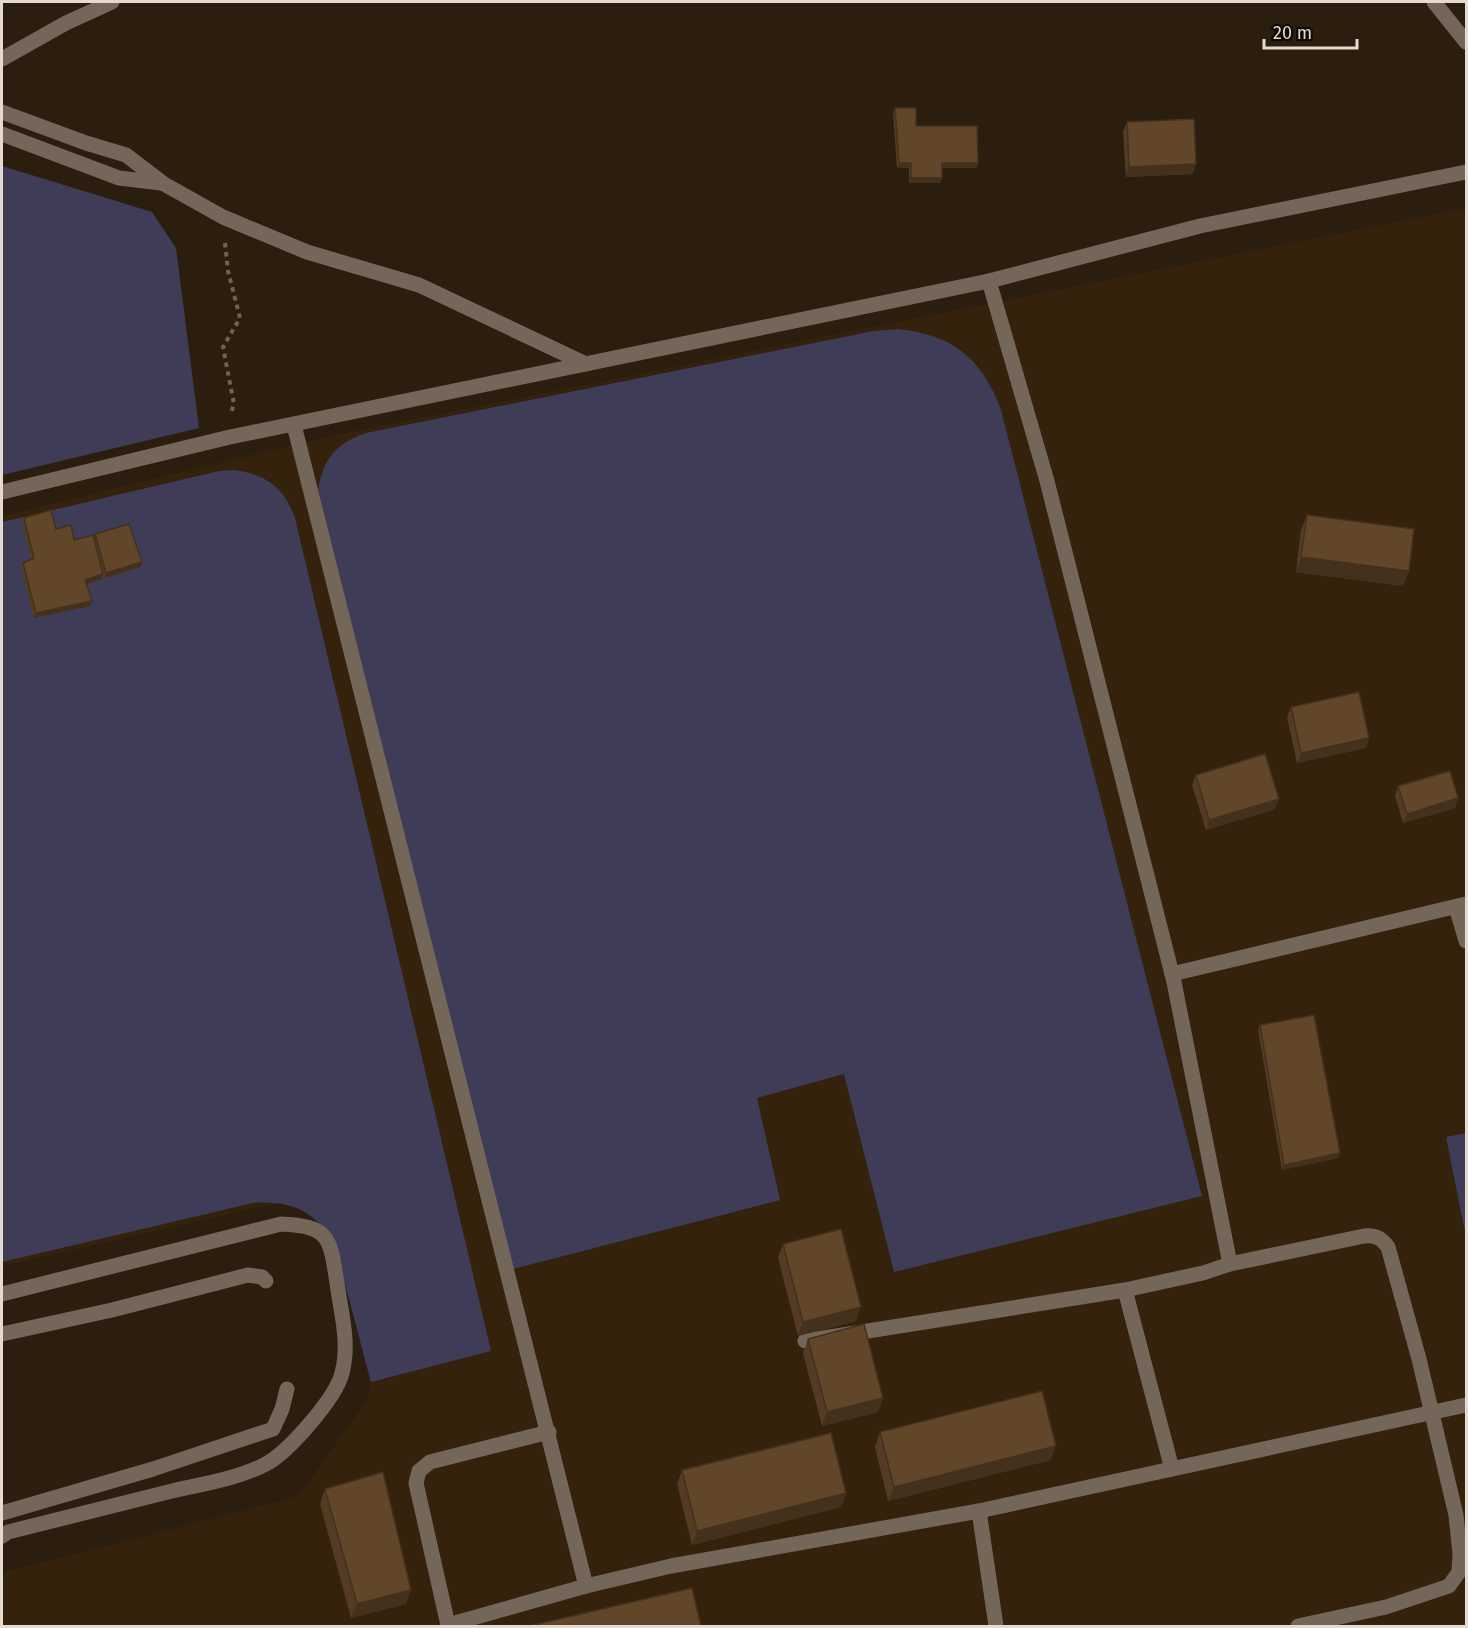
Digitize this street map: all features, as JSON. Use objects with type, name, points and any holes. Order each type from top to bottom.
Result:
[{"type":"street","points":[[2,59],[66,23],[112,2]]},
{"type":"street","points":[[1434,2],[1467,42]]},
{"type":"street","points":[[2,112],[126,155],[164,184],[223,217],[307,252],[418,285],[586,364]]},
{"type":"street","points":[[2,134],[119,178],[164,184]]},
{"type":"street","points":[[2,492],[294,424],[989,280],[1200,226],[1467,172]]},
{"type":"street","points":[[989,280],[1047,482],[1172,974],[1230,1264]]},
{"type":"street","points":[[294,424],[586,1586]]},
{"type":"street","points":[[1172,974],[1461,905],[1467,941]]},
{"type":"street","points":[[2,1294],[281,1224],[305,1225],[324,1234],[332,1252],[347,1349],[342,1375],[334,1393],[294,1442],[265,1465],[224,1479],[8,1532],[2,1536]]},
{"type":"street","points":[[805,1341],[1125,1290],[1184,1278],[1230,1264],[1374,1235],[1388,1247],[1432,1411],[1456,1515],[1460,1554],[1459,1572],[1449,1586],[1386,1607],[1298,1626]]},
{"type":"street","points":[[2,1334],[112,1310],[248,1275],[262,1277],[266,1281]]},
{"type":"street","points":[[1125,1290],[1172,1469]]},
{"type":"street","points":[[2,1514],[153,1469],[273,1429],[282,1409],[287,1389]]},
{"type":"street","points":[[549,1432],[430,1462],[424,1465],[419,1472],[416,1483],[448,1625],[586,1586],[671,1566],[979,1511],[1467,1404]]},
{"type":"street","points":[[979,1511],[996,1626]]},
{"type":"path","points":[[222,440],[234,404],[223,347],[240,318],[228,271],[223,217]]},
{"type":"shaded area","points":[[2,166],[152,212],[176,248],[199,428],[2,475]]},
{"type":"shaded area","points":[[1450,211],[1466,211],[1466,1626],[2,1626],[2,1578],[7,1571],[293,1498],[303,1490],[367,1400],[371,1385],[334,1236],[329,1227],[289,1204],[278,1203],[2,1266],[2,516],[321,438]]},
{"type":"shaded area","points":[[898,329],[935,337],[963,352],[985,376],[1001,410],[1202,1196],[894,1272],[844,1074],[757,1098],[780,1200],[509,1270],[318,490],[324,469],[339,447],[366,433],[874,331]]},
{"type":"shaded area","points":[[235,470],[256,475],[273,484],[291,507],[295,518],[491,1351],[371,1382],[337,1254],[331,1240],[315,1219],[294,1207],[282,1204],[253,1203],[2,1262],[2,522],[219,471]]},
{"type":"shaded area","points":[[1466,1133],[1466,1237],[1446,1137]]},
{"type":"building","points":[[895,108],[916,108],[916,126],[977,126],[978,163],[942,163],[942,178],[911,178],[911,163],[899,163]]},
{"type":"building","points":[[1194,119],[1196,164],[1129,167],[1127,122]]},
{"type":"building","points":[[51,510],[56,529],[71,525],[74,540],[93,535],[103,574],[85,580],[92,601],[36,613],[23,563],[34,558],[24,518]]},
{"type":"building","points":[[1307,515],[1414,529],[1409,571],[1301,557]]},
{"type":"building","points":[[129,524],[142,562],[106,573],[95,534]]},
{"type":"building","points":[[1359,692],[1369,738],[1301,753],[1291,707]]},
{"type":"building","points":[[1265,754],[1279,799],[1209,820],[1196,775]]},
{"type":"building","points":[[1450,771],[1458,798],[1407,814],[1398,786]]},
{"type":"building","points":[[1314,1015],[1340,1153],[1284,1165],[1260,1025]]},
{"type":"building","points":[[841,1229],[861,1307],[803,1322],[783,1244]]},
{"type":"building","points":[[864,1324],[883,1398],[827,1412],[808,1339]]},
{"type":"building","points":[[1042,1391],[1056,1446],[894,1487],[880,1432]]},
{"type":"building","points":[[831,1433],[846,1493],[697,1531],[682,1470]]},
{"type":"building","points":[[383,1472],[411,1590],[357,1604],[325,1489]]},
{"type":"building","points":[[692,1588],[701,1626],[529,1626]]}]
